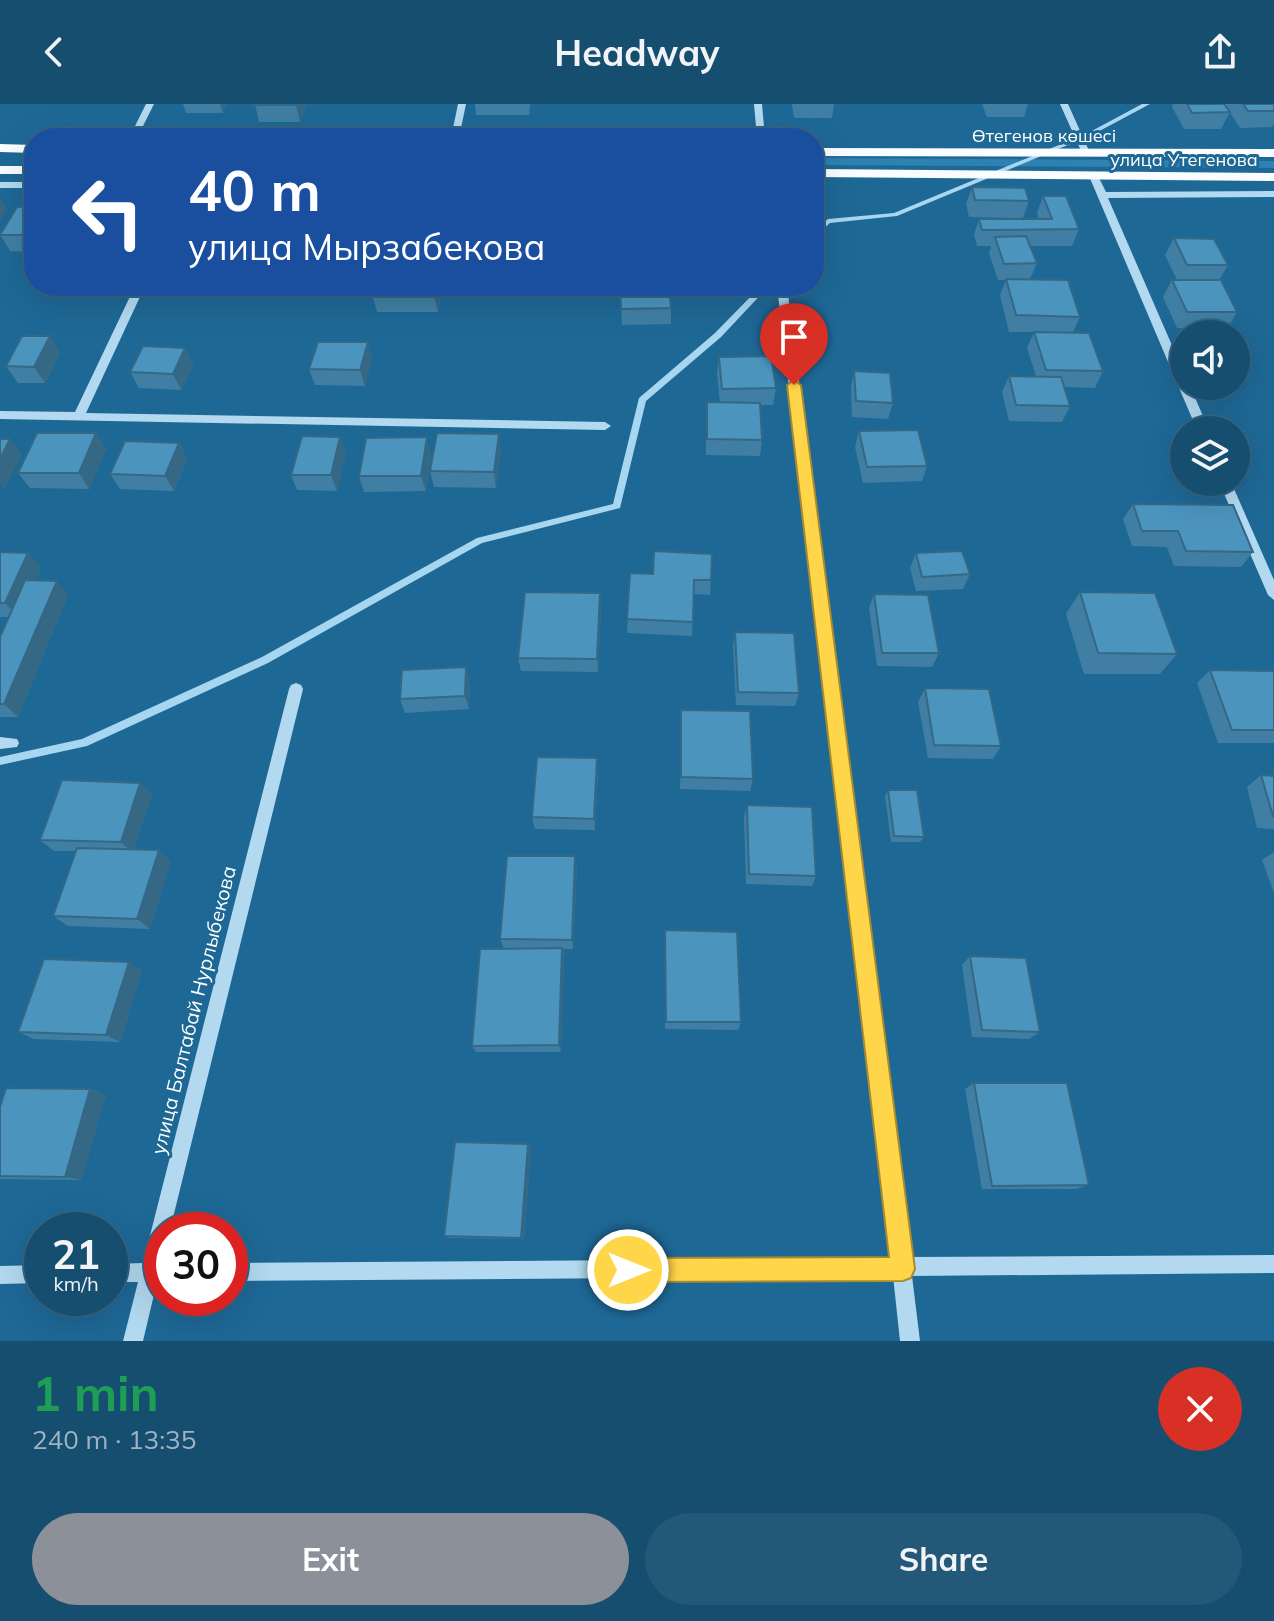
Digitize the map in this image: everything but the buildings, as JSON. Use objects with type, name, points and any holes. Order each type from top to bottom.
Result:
[{"type":"main road","points":[[0,148],[24,149]]},
{"type":"main road","name":"Өтегенов көшесі","points":[[824,152],[1274,153]]},
{"type":"main road","points":[[0,170],[24,170]]},
{"type":"main road","name":"Өтегенов көшесі","points":[[824,173],[1094,176]]},
{"type":"main road","name":"улица Утегенова","points":[[1094,176],[1274,177]]},
{"type":"street","points":[[138,128],[150,104]]},
{"type":"street","points":[[457,128],[462,104]]},
{"type":"street","points":[[758,104],[760,128]]},
{"type":"street","points":[[1064,104],[1086,153]]},
{"type":"street","points":[[1094,176],[1170,353]]},
{"type":"street","points":[[0,185],[24,185]]},
{"type":"street","points":[[1102,195],[1274,194]]},
{"type":"street","points":[[78,417],[135,296]]},
{"type":"street","points":[[783,296],[910,1341]]},
{"type":"street","points":[[0,415],[605,426]]},
{"type":"street","points":[[1231,496],[1274,595]]},
{"type":"street","name":"улица Балтабай Нурлыбекова","points":[[170,1212],[296,689]]},
{"type":"street","points":[[248,1272],[1274,1264]]},
{"type":"street","points":[[0,1275],[24,1274]]},
{"type":"street","name":"улица Балтабай Нурлыбекова","points":[[133,1341],[144,1306]]},
{"type":"shaded area","points":[[824,158],[1274,161],[1274,168],[824,165]]},
{"type":"waterway","points":[[824,225],[828,221],[895,215],[1090,134],[1147,104]]},
{"type":"waterway","points":[[0,761],[83,743],[265,660],[480,540],[617,506],[642,400],[718,335],[755,296]]},
{"type":"route","points":[[628,1270],[903,1269],[794,385]]}]
